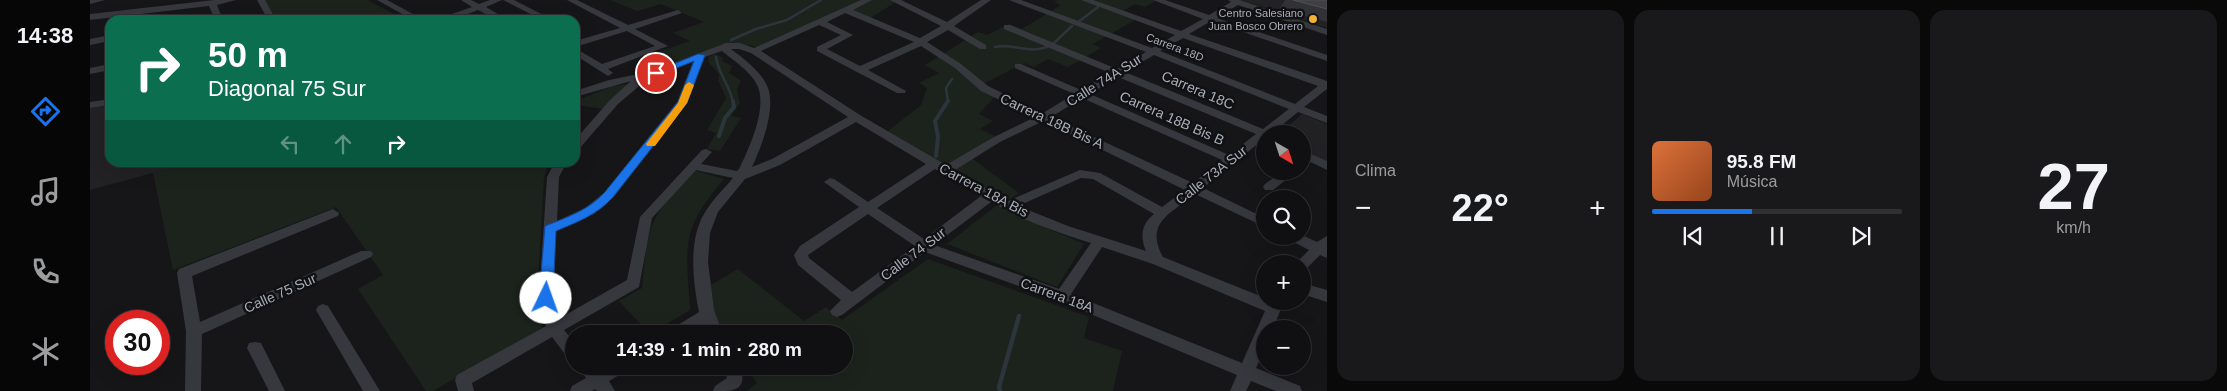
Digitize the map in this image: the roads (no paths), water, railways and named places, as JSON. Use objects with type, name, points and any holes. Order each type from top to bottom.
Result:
[{"type":"street","points":[[90,2],[101,0]]},
{"type":"street","points":[[179,11],[186,0]]},
{"type":"street","points":[[120,15],[179,11],[232,0]]},
{"type":"street","points":[[261,0],[269,15]]},
{"type":"street","points":[[381,0],[410,15]]},
{"type":"street","points":[[465,0],[494,15]]},
{"type":"street","points":[[458,15],[498,0]]},
{"type":"street","points":[[507,0],[538,15]]},
{"type":"street","points":[[571,0],[663,46],[601,68]]},
{"type":"street","points":[[754,51],[868,0]]},
{"type":"street","points":[[859,70],[922,42],[987,0]]},
{"type":"street","name":"Carrera 18D","points":[[1013,0],[1151,51],[1327,120]]},
{"type":"street","points":[[1085,0],[1326,85]]},
{"type":"street","points":[[1157,0],[1327,58]]},
{"type":"street","points":[[900,1],[984,47]]},
{"type":"street","points":[[1234,1],[1327,32]]},
{"type":"street","name":"Calle 74A Sur","points":[[945,171],[996,140],[1043,117],[1234,1]]},
{"type":"street","points":[[213,4],[217,15]]},
{"type":"street","name":"Carrera 18B Bis A","points":[[845,10],[922,42],[960,68],[983,88],[1256,219]]},
{"type":"street","points":[[580,42],[678,13]]},
{"type":"street","points":[[90,17],[105,16]]},
{"type":"street","points":[[820,22],[848,35],[820,49],[901,91]]},
{"type":"street","name":"Carrera 18C","points":[[1007,28],[1118,72],[1256,131]]},
{"type":"street","points":[[90,42],[105,39]]},
{"type":"street","name":"Carrera 18A Bis","points":[[722,47],[740,46],[754,51],[856,117],[1007,206],[1099,242],[1158,260],[1256,298]]},
{"type":"street","points":[[580,93],[664,70],[722,47],[753,73],[763,86],[766,99],[755,148],[741,176],[722,195],[711,211],[702,233],[701,257],[706,315],[711,325]]},
{"type":"street","points":[[580,54],[621,81]]},
{"type":"street","points":[[550,228],[587,214],[605,199],[682,103],[701,55]]},
{"type":"street","name":"Carrera 18B Bis B","points":[[1018,66],[1231,160]]},
{"type":"street","points":[[90,71],[105,68]]},
{"type":"street","points":[[580,141],[618,97],[634,84],[638,78]]},
{"type":"street","name":"Calle 73A Sur","points":[[1274,125],[1326,85]]},
{"type":"street","points":[[90,105],[105,103]]},
{"type":"street","points":[[694,166],[741,176],[776,162],[856,117]]},
{"type":"street","name":"Calle 73A Sur","points":[[1158,260],[1148,238],[1148,230],[1153,221],[1256,140]]},
{"type":"street","points":[[465,385],[554,329],[630,287],[636,280],[646,217],[706,152]]},
{"type":"street","points":[[1311,160],[1327,166]]},
{"type":"street","points":[[851,300],[803,260],[801,254],[805,249],[867,207],[934,164]]},
{"type":"street","points":[[558,167],[553,177],[546,298],[547,312],[554,329],[565,342]]},
{"type":"street","points":[[1007,206],[1080,174],[1088,174],[1096,176],[1162,213]]},
{"type":"street","points":[[1269,187],[1279,180]]},
{"type":"street","name":"Carrera 18A","points":[[830,182],[924,246],[941,255],[1062,296],[1246,373],[1294,391]]},
{"type":"street","name":"Calle 74 Sur","points":[[837,311],[989,197]]},
{"type":"street","points":[[193,391],[194,331],[184,273],[333,213]]},
{"type":"street","points":[[1062,296],[1099,242]]},
{"type":"street","points":[[1311,243],[1324,248]]},
{"type":"street","points":[[1311,257],[1324,248]]},
{"type":"street","name":"Calle 75 Sur","points":[[194,331],[366,254]]},
{"type":"street","points":[[1311,291],[1327,296]]},
{"type":"street","points":[[323,310],[372,391]]},
{"type":"street","points":[[1238,391],[1273,310]]},
{"type":"street","points":[[690,325],[706,315]]},
{"type":"street","points":[[256,348],[276,391]]},
{"type":"street","points":[[593,375],[602,386]]},
{"type":"street","points":[[578,391],[602,386],[612,375]]},
{"type":"street","points":[[721,391],[733,375]]},
{"type":"waterway","points":[[731,40],[756,29],[787,20],[821,0]]},
{"type":"waterway","points":[[1078,22],[1098,7]]},
{"type":"waterway","points":[[1054,43],[1072,26]]},
{"type":"waterway","points":[[995,47],[1008,46],[1027,49],[1047,47]]},
{"type":"waterway","points":[[716,57],[733,102]]},
{"type":"waterway","points":[[948,101],[946,88],[952,79]]},
{"type":"waterway","points":[[719,136],[725,118],[734,107],[733,101]]},
{"type":"waterway","points":[[936,156],[938,137],[935,121],[948,101]]},
{"type":"waterway","points":[[1000,391],[999,387],[1019,316]]},
{"type":"place","name":"Centro Salesiano Juan Bosco Obrero","points":[[1313,19]]}]
